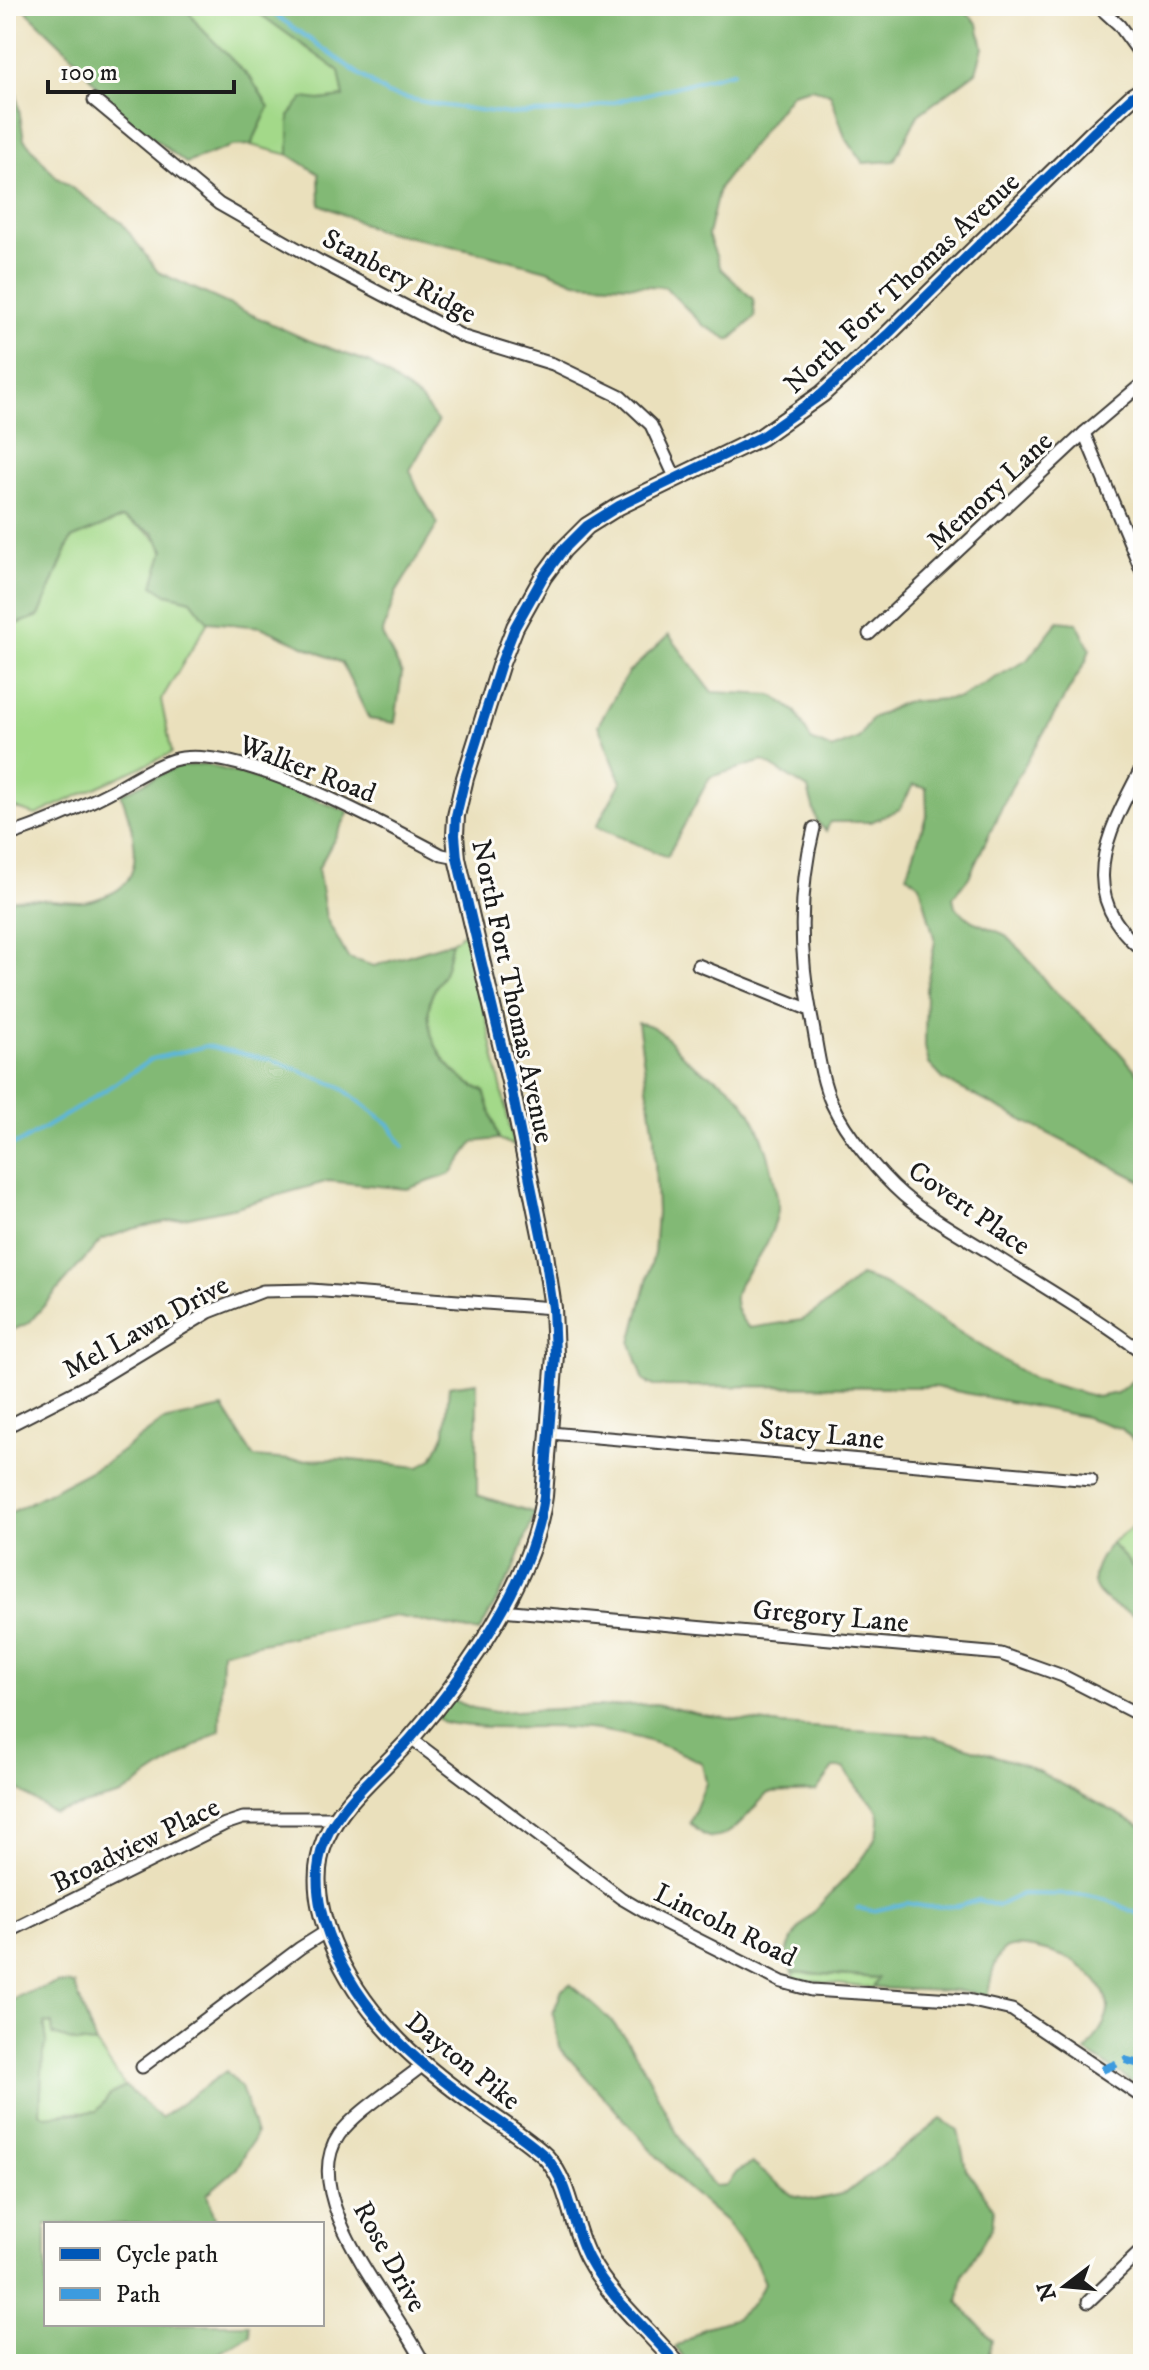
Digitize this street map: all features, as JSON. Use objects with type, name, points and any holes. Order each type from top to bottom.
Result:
[{"type":"street","points":[[1098,6],[1119,25],[1143,58]]},
{"type":"street","name":"North Fort Thomas Avenue","points":[[410,1738],[454,1682],[501,1610],[534,1542],[541,1518],[550,1433],[555,1355],[553,1308],[545,1254],[510,1082],[457,858],[456,816],[465,778],[501,663],[526,604],[554,562],[587,526],[619,506],[761,437],[822,394],[887,335],[1093,133],[1143,90]]},
{"type":"street","name":"Stanbery Ridge","points":[[94,100],[219,204],[319,261],[464,337],[553,364],[621,397],[651,425],[676,479]]},
{"type":"street","name":"Memory Lane","points":[[869,634],[1084,433],[1143,383]]},
{"type":"street","points":[[1084,433],[1143,574]]},
{"type":"street","name":"Walker Road","points":[[6,836],[87,804],[168,762],[198,758],[244,766],[319,793],[357,809],[442,855],[457,858]]},
{"type":"street","points":[[1143,765],[1105,845],[1102,871],[1106,896],[1115,919],[1143,951]]},
{"type":"street","name":"Covert Place","points":[[814,828],[801,896],[801,939],[810,1010],[831,1102],[857,1142],[903,1195],[1143,1353]]},
{"type":"street","points":[[698,965],[810,1010]]},
{"type":"street","name":"Mel Lawn Drive","points":[[6,1427],[90,1384],[209,1312],[263,1291],[311,1290],[553,1308]]},
{"type":"street","name":"Stacy Lane","points":[[550,1433],[1091,1480]]},
{"type":"street","name":"Gregory Lane","points":[[501,1610],[1001,1654],[1063,1676],[1143,1717]]},
{"type":"street","name":"Dayton Pike","points":[[410,1738],[338,1818],[324,1841],[316,1888],[327,1931],[361,1996],[387,2030],[423,2065],[546,2157],[558,2175],[576,2230],[595,2270],[677,2364]]},
{"type":"street","name":"Lincoln Road","points":[[410,1738],[621,1898],[775,1978],[812,1990],[994,2004],[1012,2010],[1051,2034],[1143,2098]]},
{"type":"street","name":"Broadview Place","points":[[6,1933],[225,1824],[243,1818],[338,1818]]},
{"type":"street","points":[[142,2067],[327,1931]]},
{"type":"street","name":"Rose Drive","points":[[423,2065],[345,2128],[328,2161],[330,2191],[341,2223],[424,2364]]},
{"type":"street","points":[[1088,2302],[1143,2249]]},
{"type":"green space","points":[[21,6],[185,6],[198,25],[252,80],[269,107],[251,145],[232,146],[186,163],[114,108],[75,58]]},
{"type":"green space","points":[[185,6],[249,6],[339,71],[344,97],[320,100],[289,116],[289,155],[251,145],[269,107]]},
{"type":"green space","points":[[249,6],[960,6],[978,24],[983,48],[976,72],[918,115],[894,161],[863,163],[845,137],[830,93],[811,88],[792,93],[719,188],[708,235],[721,269],[753,299],[755,317],[730,340],[703,325],[665,287],[575,282],[547,270],[471,250],[377,230],[320,204],[319,174],[289,155],[289,116],[303,98],[320,100],[344,97],[339,71]]},
{"type":"green space","points":[[6,32],[24,139],[56,177],[122,223],[158,272],[305,339],[370,363],[420,399],[438,422],[410,470],[438,524],[396,593],[382,635],[402,673],[395,723],[369,719],[342,663],[261,627],[208,622],[191,600],[167,594],[153,585],[164,550],[154,533],[122,518],[71,539],[39,616],[6,628]]},
{"type":"green space","points":[[122,518],[149,533],[161,546],[167,594],[191,600],[208,622],[161,700],[172,753],[36,815],[6,805],[6,628],[39,616],[71,539]]},
{"type":"green space","points":[[1058,621],[1077,623],[1090,649],[1086,661],[1011,788],[969,877],[953,897],[955,907],[972,921],[1004,934],[1028,958],[1049,986],[1107,1038],[1143,1079],[1143,1182],[944,1080],[929,1064],[925,1047],[926,989],[935,941],[920,885],[907,875],[927,813],[926,788],[913,785],[900,809],[871,822],[830,822],[826,831],[817,822],[808,789],[763,761],[710,777],[667,857],[596,827],[621,782],[598,725],[628,673],[669,635],[712,692],[772,695],[796,712],[811,740],[832,749],[859,738],[872,718],[904,702],[959,698],[1027,660]]},
{"type":"green space","points":[[204,764],[266,781],[349,812],[318,869],[326,918],[348,958],[374,966],[452,942],[444,973],[430,1001],[430,1030],[450,1067],[460,1077],[484,1091],[499,1139],[474,1142],[451,1174],[407,1189],[329,1181],[236,1207],[132,1229],[101,1240],[29,1323],[6,1333],[6,901],[84,902],[119,889],[129,879],[135,852],[121,794],[176,767]]},
{"type":"green space","points":[[467,930],[514,1146],[499,1139],[484,1091],[460,1077],[450,1067],[430,1030],[431,997],[444,973],[452,942]]},
{"type":"green space","points":[[638,1023],[659,1031],[690,1063],[726,1084],[745,1105],[760,1130],[772,1172],[778,1210],[765,1246],[743,1278],[735,1296],[735,1305],[749,1328],[802,1320],[834,1299],[860,1276],[884,1284],[1033,1379],[1097,1397],[1117,1393],[1143,1372],[1143,1450],[1122,1429],[1085,1417],[935,1387],[654,1386],[644,1381],[631,1343],[654,1253],[657,1213],[654,1135]]},
{"type":"green space","points":[[477,1382],[477,1495],[535,1513],[514,1569],[479,1632],[395,1616],[222,1651],[220,1730],[121,1795],[54,1813],[6,1782],[6,1515],[107,1462],[163,1421],[223,1408],[254,1457],[341,1459],[419,1467],[432,1459],[445,1433],[449,1386]]},
{"type":"green space","points":[[1143,1519],[1143,1578],[1111,1543]]},
{"type":"green space","points":[[1111,1543],[1143,1578],[1143,1619],[1105,1599],[1094,1583],[1100,1559]]},
{"type":"green space","points":[[450,1699],[495,1712],[656,1704],[703,1715],[782,1725],[927,1735],[1028,1766],[1143,1827],[1143,2088],[1086,2052],[1106,2019],[1107,2001],[1097,1982],[1087,1972],[1076,1963],[1052,1953],[1019,1947],[1004,1950],[995,1965],[987,1996],[971,1992],[873,1988],[878,1978],[793,1972],[787,1956],[793,1938],[863,1858],[875,1837],[879,1817],[877,1809],[844,1768],[834,1768],[816,1791],[768,1793],[731,1830],[714,1838],[704,1835],[690,1823],[706,1783],[702,1763],[655,1743],[607,1731],[443,1722],[437,1718]]},
{"type":"green space","points":[[793,1972],[879,1978],[873,1988],[795,1979]]},
{"type":"green space","points":[[57,1983],[74,1984],[96,2044],[53,2035],[52,2024],[44,2023],[47,2042],[43,2053],[40,2112],[46,2116],[97,2111],[109,2096],[125,2086],[161,2118],[226,2071],[241,2087],[256,2134],[237,2168],[207,2194],[216,2222],[44,2222],[44,2326],[249,2326],[250,2335],[200,2364],[6,2364],[6,2004],[21,1995]]},
{"type":"green space","points":[[570,1984],[623,2035],[687,2151],[715,2186],[727,2185],[737,2172],[752,2163],[792,2195],[814,2200],[846,2193],[941,2119],[958,2130],[966,2169],[994,2209],[992,2227],[963,2275],[958,2302],[992,2340],[987,2364],[689,2364],[675,2348],[706,2327],[736,2318],[752,2304],[765,2283],[755,2260],[725,2221],[681,2183],[559,2047],[553,2013],[562,1990]]},
{"type":"green space","points":[[44,2022],[52,2024],[53,2035],[96,2044],[125,2086],[109,2096],[97,2111],[53,2116],[40,2112],[43,2053],[47,2042]]},
{"type":"waterway","points":[[263,6],[387,94],[439,105],[510,114],[580,111],[733,72]]},
{"type":"waterway","points":[[6,1147],[21,1142],[81,1106],[152,1059],[206,1046],[272,1060],[339,1086],[389,1124],[403,1146]]},
{"type":"waterway","points":[[857,1908],[873,1911],[907,1903],[927,1907],[958,1906],[979,1900],[997,1906],[1022,1894],[1084,1895],[1107,1900],[1143,1916]]},
{"type":"marked path","points":[[1102,2070],[1125,2060],[1143,2065]]},
{"type":"cycle path","points":[[677,2364],[618,2300],[589,2259],[561,2180],[546,2157],[434,2074],[400,2043],[358,1992],[332,1943],[318,1891],[319,1865],[332,1825],[432,1713],[494,1625],[526,1561],[544,1496],[555,1355],[553,1308],[510,1082],[457,858],[456,816],[465,778],[515,627],[543,577],[563,550],[587,526],[619,506],[761,437],[822,394],[887,335],[1093,133],[1143,90]]}]
